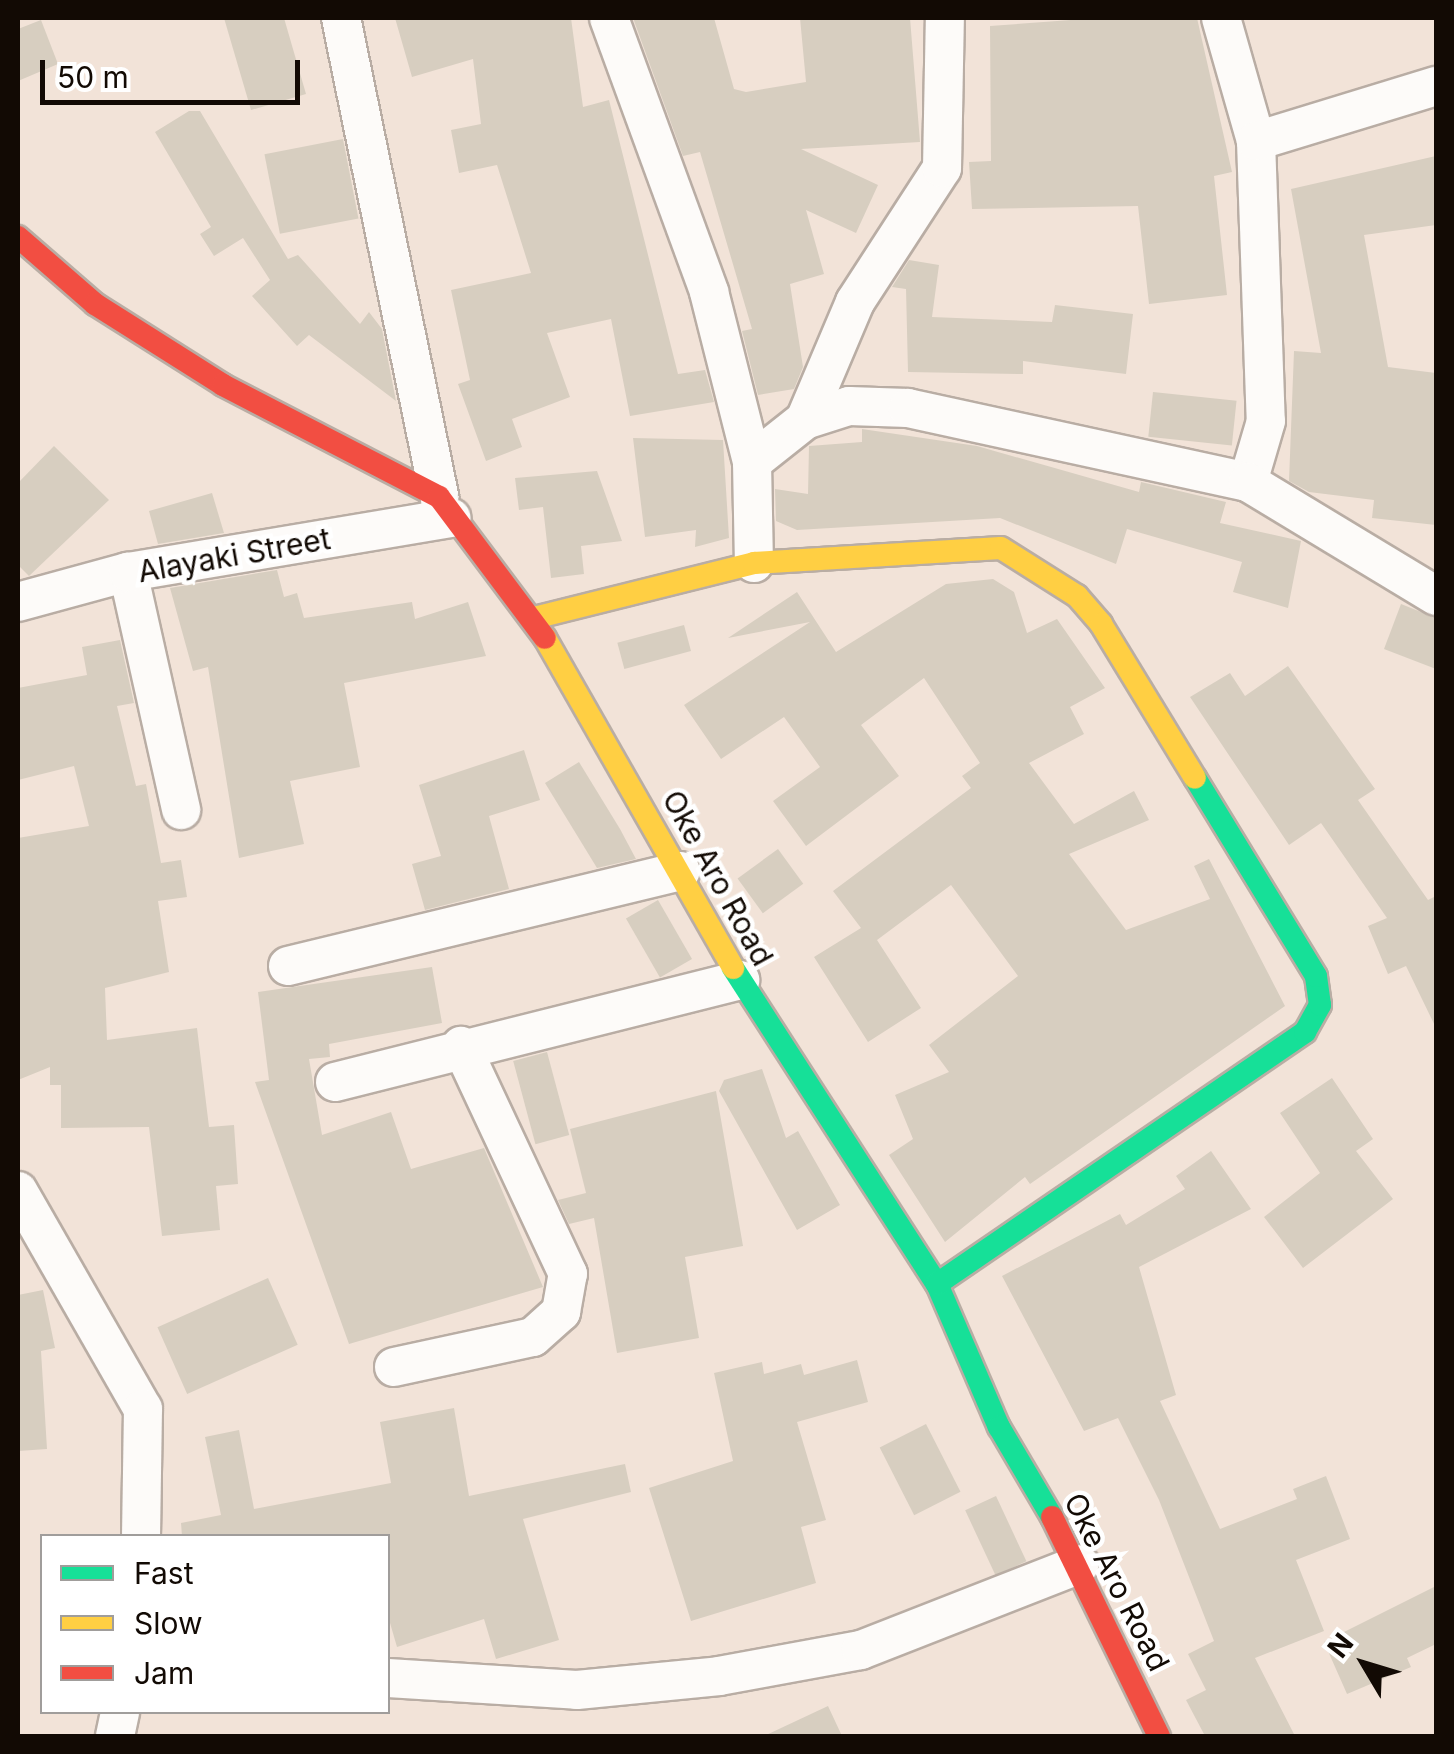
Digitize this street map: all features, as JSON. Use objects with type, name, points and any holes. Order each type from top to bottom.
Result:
[{"type":"main road","name":"Oke Aro Road","points":[[18,237],[95,304],[223,386],[445,507],[534,618],[740,980],[937,1284],[999,1428],[1080,1564],[1159,1736]]},
{"type":"main road","points":[[534,618],[754,562],[1002,548],[1077,596],[1316,976],[1320,1005],[1305,1032],[937,1284]]},
{"type":"street","points":[[342,18],[445,507]]},
{"type":"street","points":[[609,18],[709,292],[752,462],[754,562]]},
{"type":"street","points":[[805,420],[854,302],[942,168],[945,18]]},
{"type":"street","points":[[1222,18],[1256,141],[1266,421],[1248,482]]},
{"type":"street","points":[[1256,141],[1436,86]]},
{"type":"street","points":[[752,462],[805,420],[849,406],[908,408],[1248,482],[1436,596]]},
{"type":"street","name":"Alayaki Street","points":[[18,602],[128,572],[445,507]]},
{"type":"street","points":[[128,572],[181,810]]},
{"type":"street","points":[[288,966],[681,871]]},
{"type":"street","points":[[336,1082],[461,1046],[740,980]]},
{"type":"street","points":[[394,1367],[533,1337],[561,1312],[568,1274],[461,1046]]},
{"type":"street","points":[[18,1192],[143,1409],[141,1534]]},
{"type":"street","points":[[390,1678],[578,1690],[720,1676],[861,1650],[1080,1564]]},
{"type":"building","points":[[224,18],[284,18],[306,94],[251,110]]},
{"type":"building","points":[[395,18],[571,18],[583,107],[609,100],[678,374],[705,370],[714,402],[630,416],[611,319],[547,333],[570,397],[512,419],[522,447],[486,461],[458,384],[470,380],[451,290],[531,273],[497,165],[459,173],[451,130],[481,124],[473,59],[412,77]]},
{"type":"building","points":[[633,18],[714,18],[734,89],[746,92],[806,82],[800,18],[910,18],[920,142],[801,149],[878,185],[856,233],[806,210],[824,274],[790,284],[803,367],[794,389],[758,395],[742,331],[752,329],[700,152],[683,156]]},
{"type":"building","points":[[1098,18],[1197,18],[1232,172],[1214,176],[1227,295],[1149,304],[1138,206],[972,209],[969,162],[991,161],[990,26]]},
{"type":"building","points":[[41,20],[58,64],[18,81],[18,29]]},
{"type":"building","points":[[189,111],[200,111],[288,259],[298,255],[360,324],[369,312],[382,329],[396,401],[309,335],[297,346],[252,296],[270,280],[243,238],[214,256],[200,234],[211,227],[155,132]]},
{"type":"building","points":[[343,139],[358,219],[280,234],[264,154]]},
{"type":"building","points":[[1436,156],[1436,225],[1364,235],[1388,367],[1436,373],[1436,525],[1372,518],[1374,500],[1309,492],[1289,481],[1294,351],[1321,353],[1291,189]]},
{"type":"building","points":[[909,260],[939,265],[932,317],[1052,322],[1055,305],[1133,314],[1126,374],[1023,361],[1023,374],[908,372],[906,289],[892,287]]},
{"type":"building","points":[[1153,392],[1237,401],[1232,446],[1148,437]]},
{"type":"building","points":[[862,429],[977,446],[1139,492],[1141,482],[1226,502],[1220,523],[1301,541],[1288,608],[1233,592],[1242,562],[1127,529],[1116,564],[1000,518],[797,530],[776,521],[775,489],[808,494],[809,446],[862,442]]},
{"type":"building","points":[[633,438],[723,440],[729,538],[695,547],[696,530],[645,537]]},
{"type":"building","points":[[54,446],[109,500],[29,576],[18,565],[18,483]]},
{"type":"building","points":[[597,471],[622,541],[581,546],[584,574],[551,578],[543,507],[519,510],[515,478]]},
{"type":"building","points":[[212,493],[224,533],[158,544],[149,511]]},
{"type":"building","points":[[277,570],[284,597],[297,593],[304,618],[412,602],[415,619],[468,602],[486,656],[344,683],[360,767],[290,781],[304,844],[239,858],[208,667],[193,671],[170,588]]},
{"type":"building","points":[[993,579],[1014,592],[1027,633],[1057,619],[1105,688],[1070,707],[1084,734],[1029,763],[1074,824],[1134,791],[1149,820],[1069,854],[1126,930],[1210,899],[1194,866],[1209,859],[1285,1006],[1030,1184],[1025,1177],[945,1242],[889,1155],[913,1139],[895,1095],[949,1072],[929,1045],[1018,976],[951,885],[877,940],[921,1008],[868,1042],[814,957],[861,928],[833,891],[971,788],[962,776],[980,763],[924,678],[861,725],[899,776],[806,846],[773,801],[820,767],[784,717],[721,759],[684,705],[810,622],[728,638],[797,592],[836,652],[946,584]]},
{"type":"building","points":[[1401,604],[1436,618],[1436,669],[1384,649]]},
{"type":"building","points":[[684,625],[691,651],[624,669],[617,643]]},
{"type":"building","points":[[120,640],[134,703],[117,706],[136,786],[146,784],[161,863],[181,860],[187,897],[158,901],[169,972],[105,988],[107,1040],[197,1028],[209,1127],[234,1125],[238,1184],[216,1186],[220,1230],[162,1236],[149,1127],[61,1128],[61,1085],[50,1085],[50,1067],[18,1080],[18,838],[89,826],[74,766],[18,780],[18,688],[87,675],[82,647]]},
{"type":"building","points":[[1288,666],[1375,789],[1358,800],[1428,900],[1436,896],[1436,1028],[1406,966],[1388,974],[1368,926],[1387,918],[1321,823],[1289,845],[1190,697],[1230,673],[1245,696]]},
{"type":"building","points":[[524,750],[540,800],[489,816],[509,889],[425,910],[412,864],[441,856],[419,785]]},
{"type":"building","points":[[579,762],[636,859],[597,868],[545,783]]},
{"type":"building","points":[[778,849],[803,884],[763,913],[738,878]]},
{"type":"building","points":[[658,900],[692,959],[660,977],[626,918]]},
{"type":"building","points":[[432,967],[442,1023],[329,1044],[330,1057],[309,1059],[322,1135],[391,1112],[411,1169],[484,1148],[543,1287],[349,1344],[255,1082],[269,1080],[258,992]]},
{"type":"building","points":[[547,1052],[569,1135],[535,1144],[513,1061]]},
{"type":"building","points":[[762,1069],[786,1138],[798,1131],[840,1205],[797,1230],[719,1091],[724,1080]]},
{"type":"building","points":[[1332,1078],[1373,1139],[1356,1151],[1393,1199],[1303,1268],[1264,1217],[1320,1173],[1280,1113]]},
{"type":"building","points":[[716,1091],[743,1246],[685,1257],[699,1338],[617,1353],[594,1218],[569,1224],[558,1200],[586,1193],[570,1129]]},
{"type":"building","points":[[1211,1151],[1251,1209],[1139,1267],[1176,1395],[1160,1401],[1220,1529],[1297,1499],[1293,1489],[1326,1476],[1350,1539],[1296,1560],[1324,1631],[1255,1658],[1295,1736],[1205,1736],[1186,1700],[1206,1690],[1188,1654],[1214,1641],[1159,1500],[1118,1418],[1084,1431],[1002,1276],[1120,1214],[1126,1225],[1185,1189],[1176,1176]]},
{"type":"building","points":[[268,1278],[298,1345],[187,1394],[157,1327]]},
{"type":"building","points":[[43,1290],[55,1348],[41,1351],[47,1449],[18,1451],[18,1295]]},
{"type":"building","points":[[857,1360],[868,1402],[797,1422],[826,1520],[801,1527],[816,1583],[691,1621],[649,1488],[733,1461],[714,1373],[762,1362],[764,1374],[801,1364],[804,1375]]},
{"type":"building","points":[[454,1408],[469,1496],[625,1464],[631,1492],[523,1519],[559,1640],[496,1659],[484,1619],[397,1647],[390,1623],[390,1534],[182,1534],[181,1523],[221,1515],[205,1437],[239,1430],[254,1509],[391,1483],[380,1422]]},
{"type":"building","points":[[926,1424],[961,1492],[914,1515],[880,1448]]},
{"type":"building","points":[[996,1496],[1026,1561],[996,1576],[965,1510]]},
{"type":"building","points":[[1436,1586],[1436,1644],[1407,1658],[1411,1667],[1347,1694],[1324,1642]]},
{"type":"building","points":[[828,1706],[842,1736],[764,1736]]},
{"type":"traffic: fast","points":[[937,1284],[1305,1032],[1320,1005],[1316,976],[1195,778]]},
{"type":"traffic: fast","points":[[733,968],[937,1284],[999,1427],[1052,1517]]},
{"type":"traffic: slow","points":[[534,618],[754,563],[1001,548],[1077,596],[1101,624],[1195,778]]},
{"type":"traffic: slow","points":[[545,638],[733,968]]},
{"type":"traffic: jam","points":[[18,237],[95,304],[223,385],[439,497],[545,638]]},
{"type":"traffic: jam","points":[[1052,1517],[1159,1736]]}]
